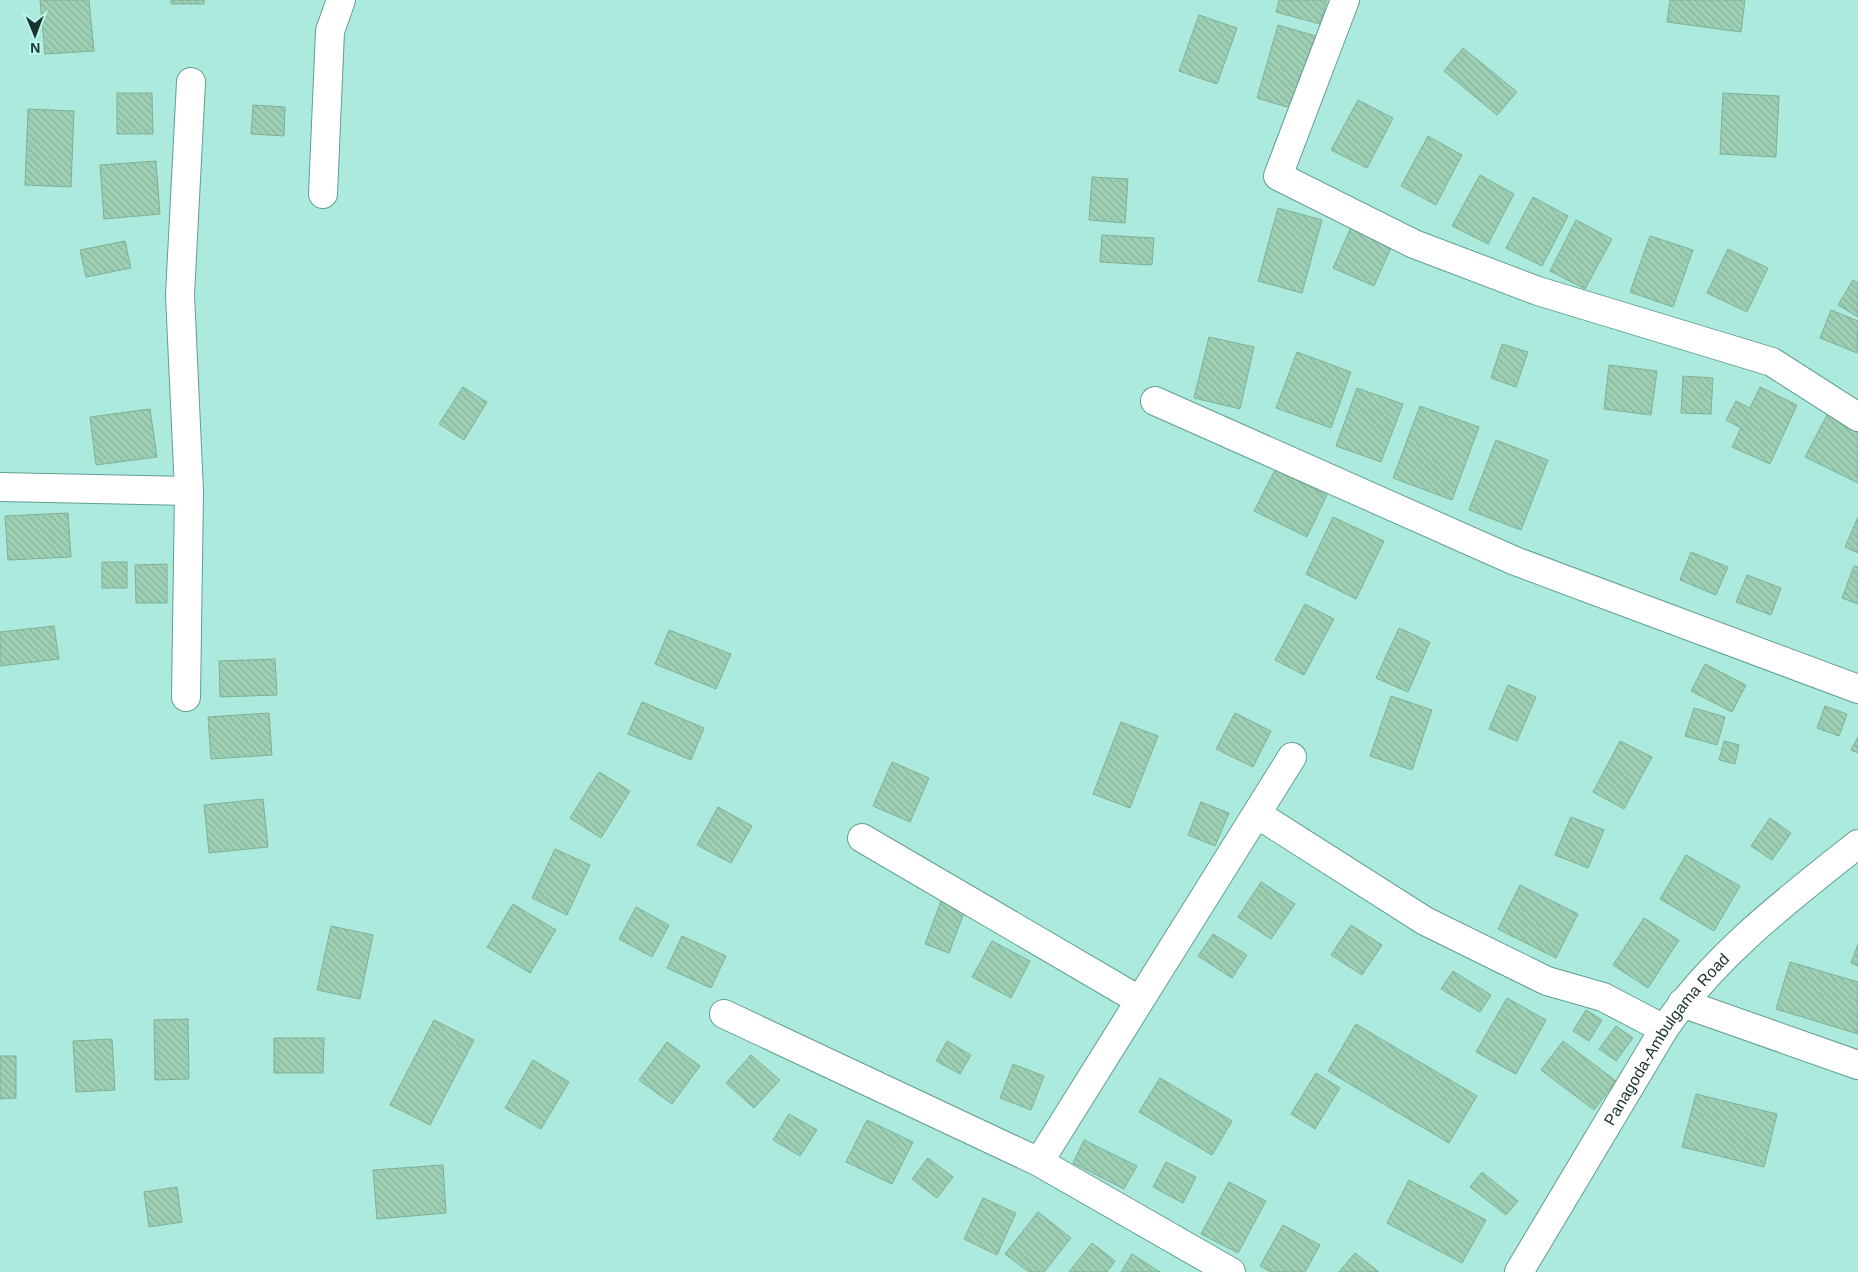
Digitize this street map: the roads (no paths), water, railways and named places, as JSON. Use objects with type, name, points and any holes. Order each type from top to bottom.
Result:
[{"type":"street","points":[[323,194],[330,31],[342,0]]},
{"type":"street","points":[[1345,0],[1278,176],[1414,244],[1538,291],[1772,362],[1858,416]]},
{"type":"street","points":[[186,696],[189,491],[180,295],[191,82]]},
{"type":"street","points":[[1155,400],[1515,561],[1858,689]]},
{"type":"street","points":[[0,487],[189,491]]},
{"type":"street","points":[[1039,1162],[1292,758]]},
{"type":"street","points":[[1257,814],[1426,921],[1547,981],[1603,996],[1664,1029]]},
{"type":"street","points":[[862,838],[1139,1000]]},
{"type":"street","name":"Panagoda-Ambulgama Road","points":[[1519,1272],[1664,1029],[1682,1003],[1734,947],[1774,910],[1858,844]]},
{"type":"street","points":[[1682,1003],[1858,1065]]},
{"type":"street","points":[[724,1014],[1039,1162],[1232,1272]]}]
